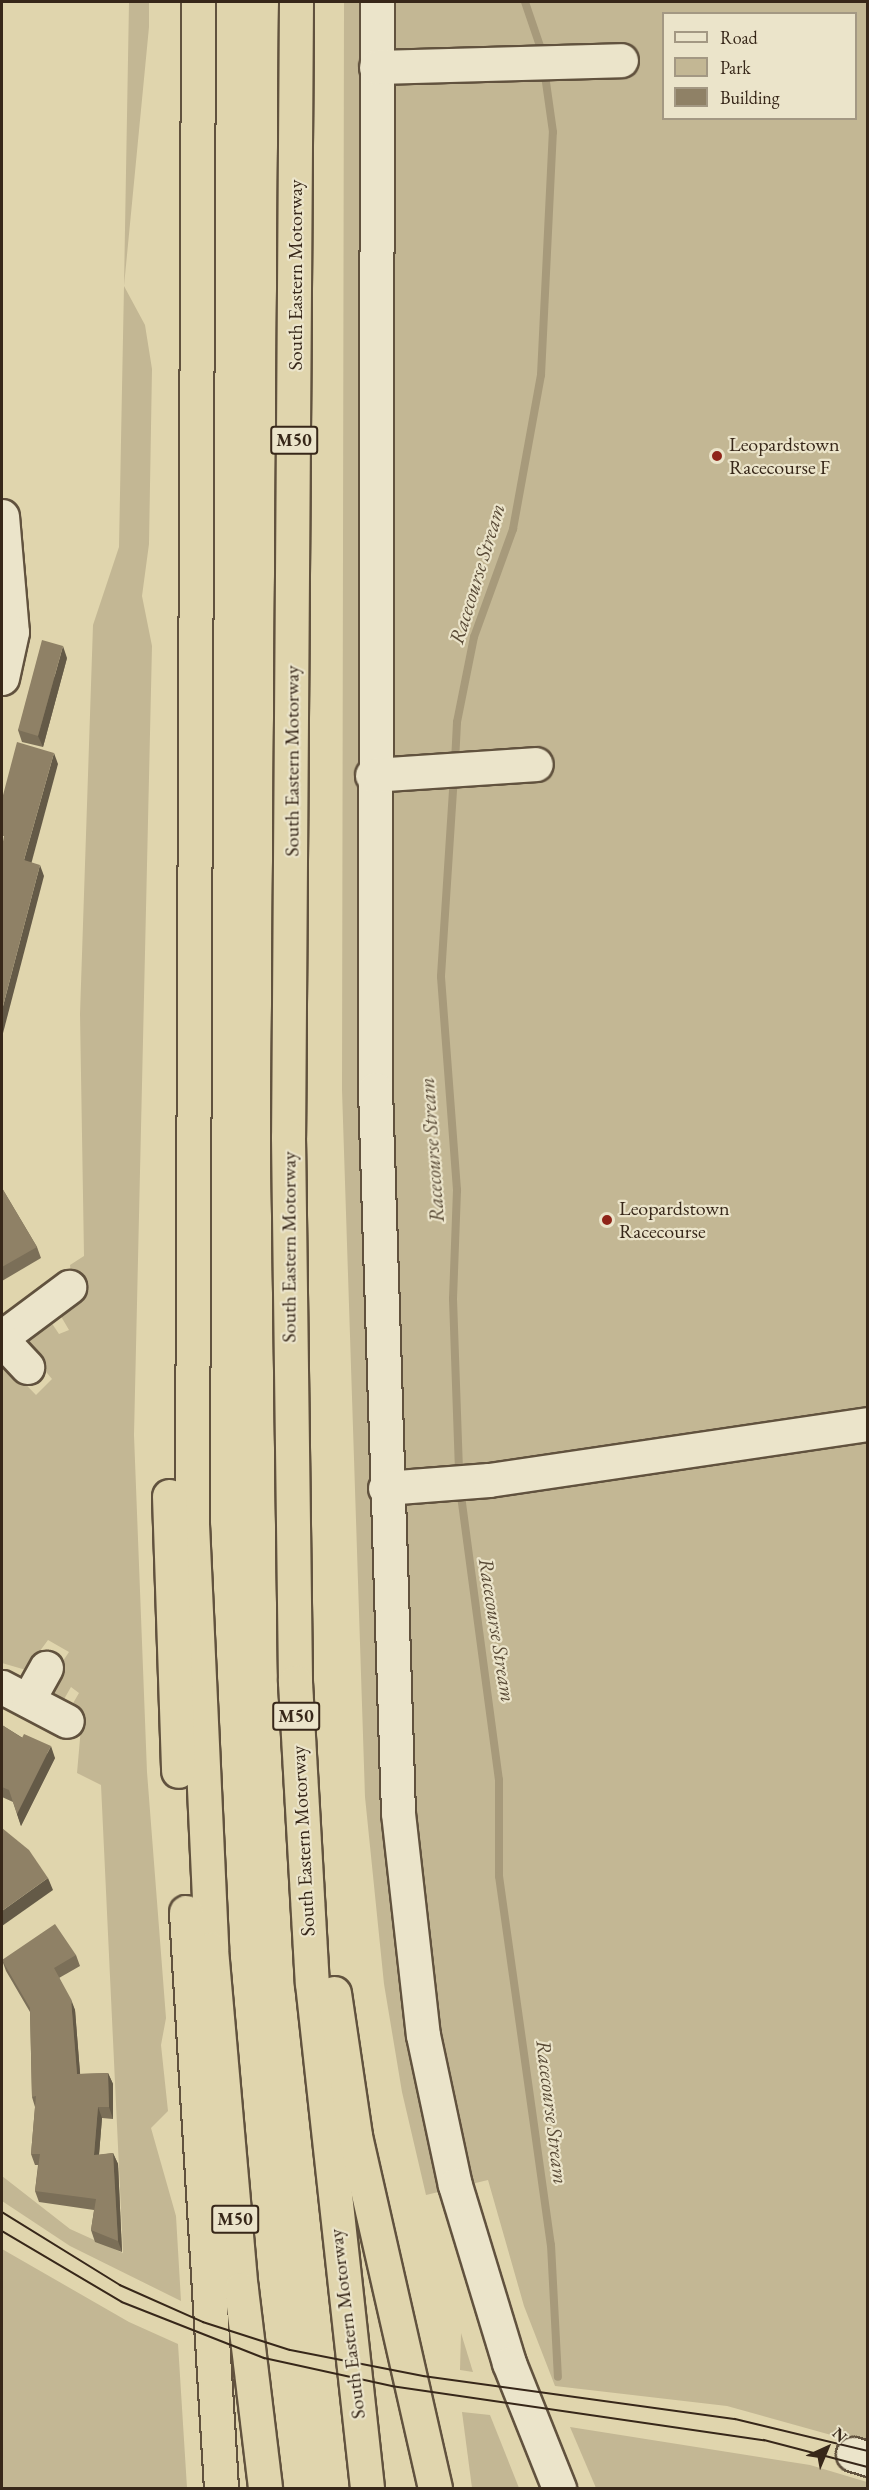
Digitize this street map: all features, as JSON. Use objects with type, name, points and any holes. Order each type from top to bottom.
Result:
[{"type":"highway","name":"M50","points":[[198,2],[189,1378],[200,1744],[241,2289],[265,2488]]},
{"type":"highway","name":"South Eastern Motorway","points":[[296,2],[289,1375],[301,1829],[344,2307],[367,2488]]},
{"type":"highway","points":[[192,830],[171,903],[169,1524],[221,2488]]},
{"type":"highway","points":[[291,940],[310,1135],[316,1687],[332,1980],[356,2136],[435,2488]]},
{"type":"street","points":[[377,2],[372,775],[385,1488],[398,1813],[423,2035],[479,2274],[559,2488]]},
{"type":"street","points":[[376,67],[498,66],[575,60],[621,60]]},
{"type":"street","points":[[2,516],[12,616],[4,663]]},
{"type":"street","points":[[372,775],[481,771],[536,764]]},
{"type":"street","points":[[27,1367],[2,1338],[69,1287]]},
{"type":"street","points":[[385,1488],[489,1480],[867,1424]]},
{"type":"street","points":[[46,1668],[15,1694],[67,1721]]},
{"type":"green space","points":[[129,2],[149,2],[149,27],[124,286]]},
{"type":"green space","name":"Leopardstown Racecourse","points":[[344,2],[867,2],[867,2445],[727,2406],[555,2386],[524,2306],[488,2180],[426,2195],[402,2092],[384,1984],[365,1797],[342,1090]]},
{"type":"green space","points":[[124,286],[145,325],[152,369],[149,544],[142,596],[152,646],[134,1435],[147,1772],[166,2018],[161,2045],[168,2111],[151,2128],[176,2216],[181,2301],[70,2246],[2,2201],[2,2176],[70,2229],[123,2253],[101,1785],[77,1773],[82,1716],[72,1705],[79,1693],[71,1687],[63,1701],[53,1692],[53,1676],[69,1652],[48,1640],[26,1670],[2,1663],[2,1360],[36,1395],[52,1379],[32,1355],[27,1337],[49,1319],[59,1334],[69,1330],[59,1313],[74,1304],[70,1265],[84,1256],[80,1014],[93,625],[119,547]]},
{"type":"green space","points":[[2,2249],[129,2322],[178,2344],[187,2488],[2,2488]]},
{"type":"green space","points":[[461,2333],[473,2372],[460,2370]]},
{"type":"green space","points":[[462,2412],[490,2415],[519,2488],[472,2488]]},
{"type":"green space","points":[[570,2427],[810,2465],[867,2482],[867,2488],[596,2488]]},
{"type":"building","points":[[42,640],[63,646],[38,736],[18,730]]},
{"type":"building","points":[[17,742],[54,753],[24,860],[40,865],[2,1010],[2,847],[4,836],[2,836],[2,799]]},
{"type":"building","points":[[2,1188],[37,1247],[2,1267]]},
{"type":"building","points":[[2,1725],[22,1738],[24,1734],[51,1746],[17,1814],[9,1790],[2,1787]]},
{"type":"building","points":[[2,1828],[29,1850],[48,1878],[2,1911]]},
{"type":"building","points":[[55,1924],[76,1955],[54,1968],[71,1999],[77,2074],[108,2073],[109,2107],[98,2107],[94,2155],[113,2153],[118,2241],[91,2230],[96,2199],[35,2191],[40,2154],[31,2154],[36,2096],[32,2097],[30,2008],[2,1960]]},
{"type":"waterway","name":"Racecourse Stream","points":[[525,2],[543,55]]},
{"type":"waterway","name":"Racecourse Stream","points":[[455,762],[457,722],[474,637],[513,529],[541,375],[553,132],[544,68]]},
{"type":"waterway","name":"Racecourse Stream","points":[[454,775],[441,977],[457,1190],[453,1299],[459,1475]]},
{"type":"waterway","name":"Racecourse Stream","points":[[460,1488],[499,1780],[499,1876],[551,2245],[558,2377]]},
{"type":"tram line","points":[[2,2212],[120,2285],[203,2322],[290,2350],[424,2376],[735,2419],[868,2451]]},
{"type":"tram line","points":[[2,2231],[122,2302],[264,2358],[392,2386],[764,2440],[868,2467]]},
{"type":"place","name":"Leopardstown Racecourse F","points":[[717,456]]},
{"type":"place","name":"Leopardstown Racecourse","points":[[607,1220]]}]
